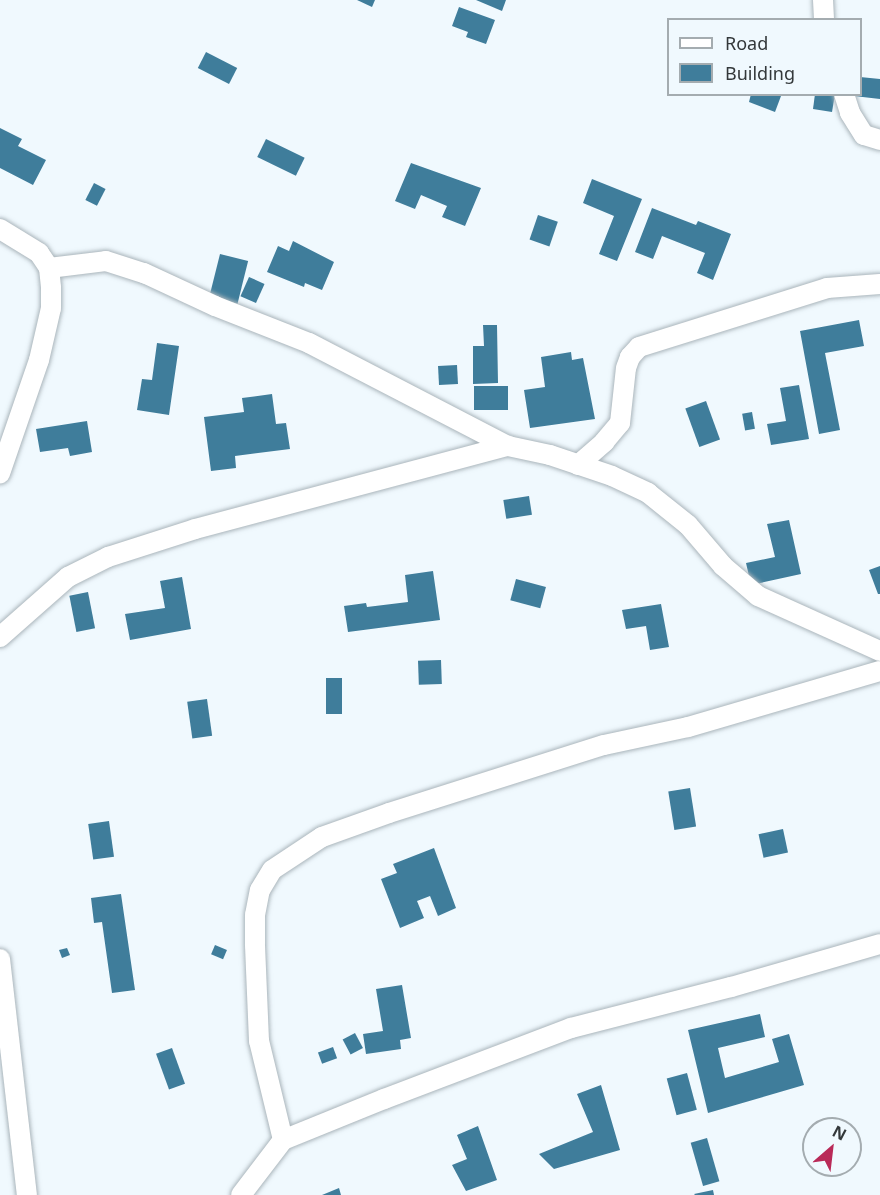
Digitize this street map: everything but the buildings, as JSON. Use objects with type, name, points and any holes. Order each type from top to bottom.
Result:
[{"type":"street","points":[[823,0],[824,18]]},
{"type":"street","points":[[845,96],[850,113],[864,135],[880,140]]},
{"type":"street","points":[[0,229],[39,254],[49,268],[51,308],[39,360],[0,473]]},
{"type":"street","points":[[49,268],[106,261],[144,273],[215,306],[309,343],[508,446],[550,455],[612,476],[648,493],[688,525],[723,566],[758,596],[880,651]]},
{"type":"street","points":[[578,465],[604,442],[620,423],[626,368],[630,357],[639,347],[827,288],[880,284]]},
{"type":"street","points":[[0,637],[68,577],[108,557],[195,530],[508,446]]},
{"type":"street","points":[[283,1140],[259,1041],[255,944],[255,915],[260,890],[272,870],[322,837],[389,813],[604,745],[688,727],[880,671]]},
{"type":"street","points":[[241,1195],[283,1140],[571,1028],[731,987],[880,944]]},
{"type":"street","points":[[0,960],[27,1195]]}]
